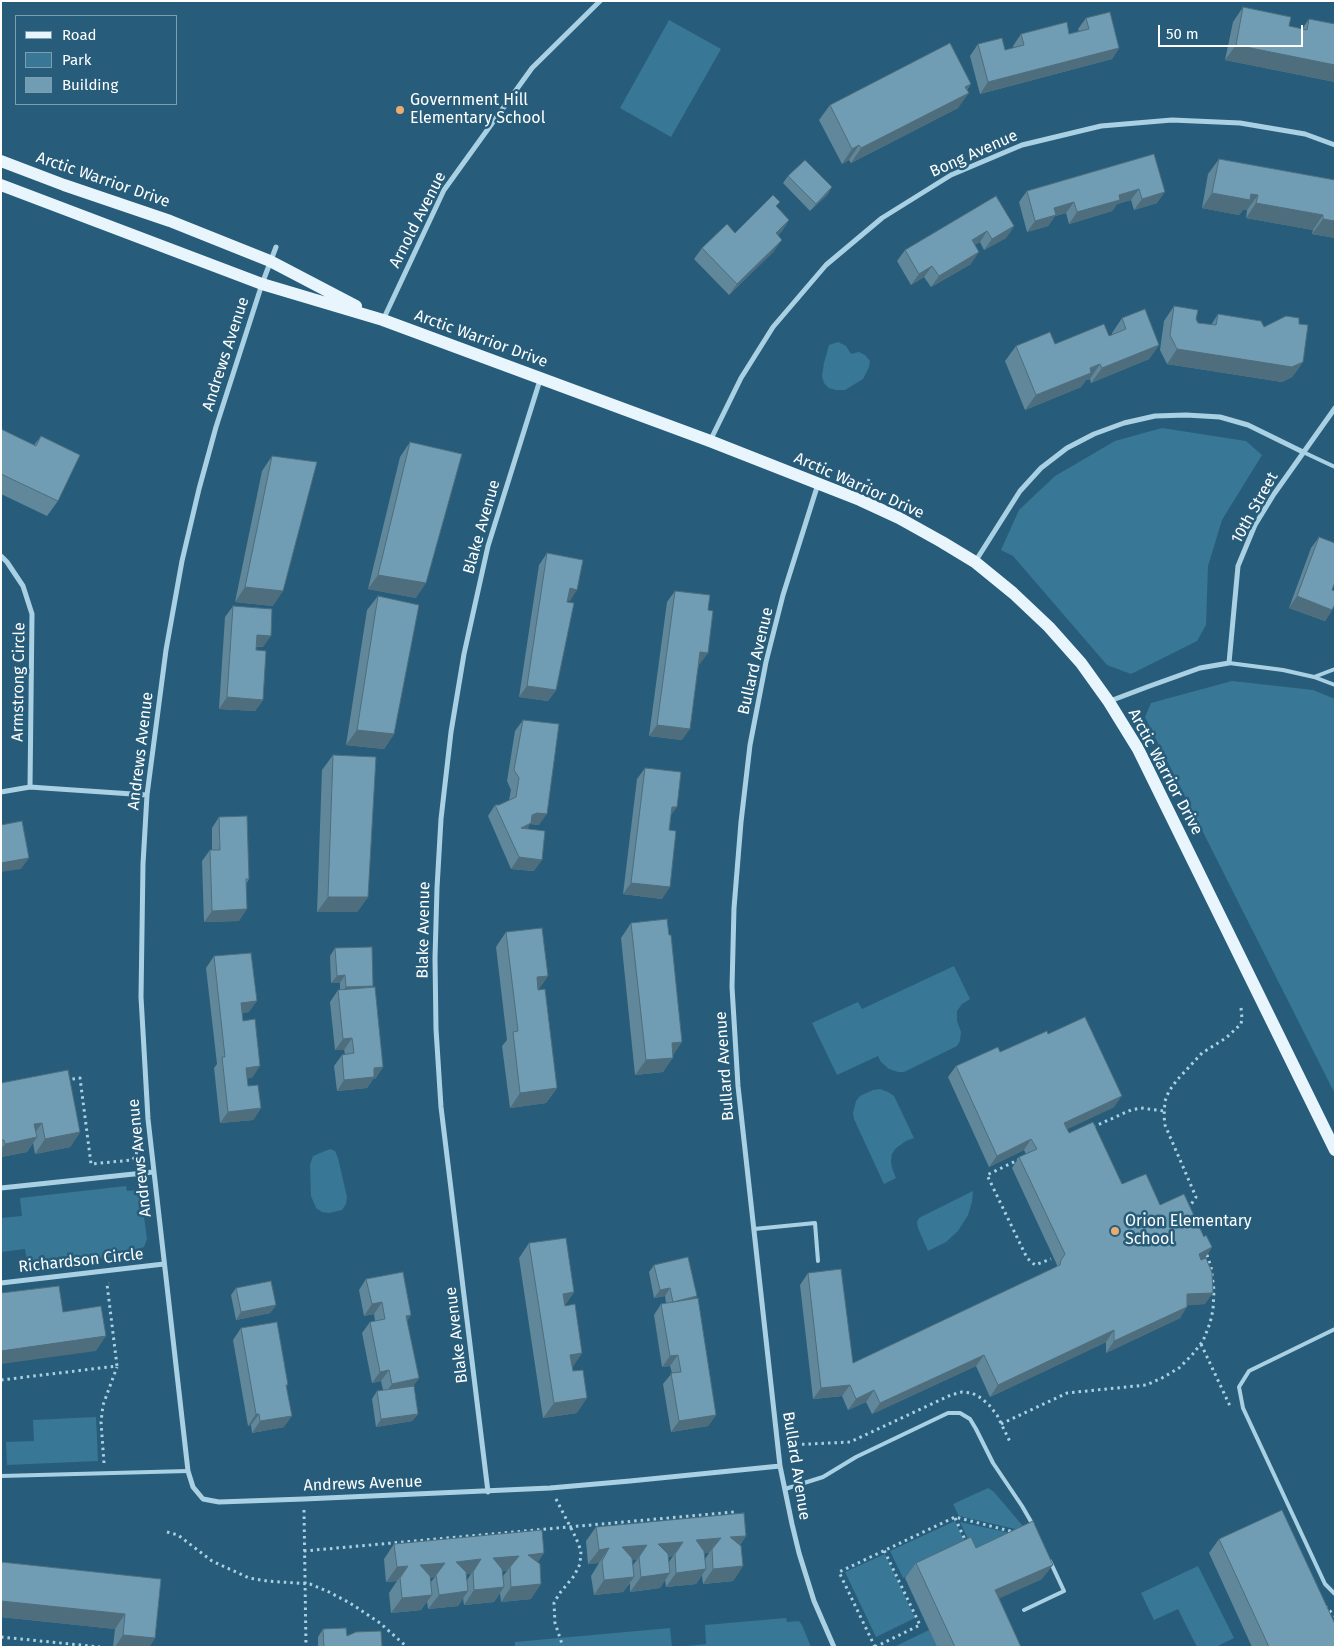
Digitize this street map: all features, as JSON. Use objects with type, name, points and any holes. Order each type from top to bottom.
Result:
[{"type":"main road","name":"Arctic Warrior Drive","points":[[1,161],[64,185],[170,221],[270,261],[383,320]]},
{"type":"main road","name":"Arctic Warrior Drive","points":[[1,185],[262,284],[383,320],[710,441],[899,518],[974,562],[1013,593],[1049,627],[1081,663],[1109,702],[1143,758],[1335,1150]]},
{"type":"street","name":"Arnold Avenue","points":[[383,320],[444,190],[532,68],[600,1]]},
{"type":"street","name":"Bong Avenue","points":[[710,441],[741,378],[773,327],[826,266],[882,218],[951,175],[1022,145],[1101,126],[1163,121],[1240,123],[1305,134],[1335,145]]},
{"type":"street","name":"Andrews Avenue","points":[[276,247],[262,284],[216,427],[182,561],[166,650],[147,795],[142,864],[141,998],[148,1119],[188,1471],[192,1487],[203,1499],[219,1502],[304,1499],[550,1488],[780,1466]]},
{"type":"street","name":"Blake Avenue","points":[[488,1492],[442,1107],[436,1020],[437,888],[441,819],[464,654],[488,546],[541,378]]},
{"type":"street","name":"10th Street","points":[[1229,663],[1238,566],[1255,525],[1274,494],[1335,408]]},
{"type":"street","points":[[974,562],[1020,491],[1041,468],[1067,448],[1094,434],[1124,423],[1155,416],[1186,414],[1220,417],[1248,425],[1303,452]]},
{"type":"street","name":"Bullard Avenue","points":[[818,484],[783,595],[766,662],[750,746],[734,908],[732,987],[738,1086],[780,1466],[792,1524],[814,1601],[834,1647]]},
{"type":"street","name":"Armstrong Circle","points":[[1,556],[23,586],[32,614],[30,788]]},
{"type":"street","points":[[1109,702],[1147,686],[1200,668],[1229,663]]},
{"type":"street","points":[[1,792],[30,788],[147,795]]},
{"type":"street","points":[[1,1188],[153,1172]]},
{"type":"street","name":"Richardson Circle","points":[[1,1283],[164,1264]]},
{"type":"lane","points":[[1303,452],[1335,467]]},
{"type":"lane","points":[[1229,663],[1283,670],[1314,677],[1335,685]]},
{"type":"lane","points":[[1314,677],[1335,668]]},
{"type":"lane","points":[[754,1229],[815,1223],[818,1261]]},
{"type":"lane","points":[[1335,1329],[1249,1371],[1239,1387],[1242,1408],[1325,1584],[1335,1594]]},
{"type":"lane","points":[[785,1488],[823,1477],[856,1457],[948,1413],[960,1413],[970,1419],[976,1428],[993,1463],[1022,1506],[1036,1531]]},
{"type":"lane","points":[[1,1476],[188,1471]]},
{"type":"lane","points":[[1024,1610],[1064,1592],[1048,1557]]},
{"type":"path","points":[[1192,1217],[1188,1209],[1196,1197],[1165,1125],[1165,1102],[1169,1091],[1177,1080],[1202,1053],[1226,1038],[1240,1024],[1242,1018],[1241,1008]]},
{"type":"path","points":[[60,1081],[80,1078],[91,1164],[132,1160],[136,1156],[137,1150]]},
{"type":"path","points":[[1090,1129],[1131,1110],[1141,1108],[1164,1111]]},
{"type":"path","points":[[1024,1158],[987,1175],[1027,1258],[1035,1265],[1051,1259]]},
{"type":"path","points":[[1001,1424],[1068,1393],[1146,1384],[1162,1378],[1179,1368],[1203,1340],[1213,1310],[1214,1290],[1211,1267],[1206,1250]]},
{"type":"path","points":[[105,1473],[101,1422],[103,1405],[117,1366],[107,1284],[117,1282]]},
{"type":"path","points":[[1,1380],[117,1366]]},
{"type":"path","points":[[550,1488],[581,1551],[580,1564],[574,1576],[554,1603],[555,1623],[563,1647]]},
{"type":"path","points":[[304,1499],[306,1647]]},
{"type":"path","points":[[304,1551],[734,1512]]},
{"type":"path","points":[[955,1517],[971,1552]]},
{"type":"path","points":[[884,1550],[920,1625],[875,1647],[839,1572],[884,1550],[955,1517],[1027,1535],[1036,1531]]},
{"type":"path","points":[[167,1532],[178,1535],[212,1561],[240,1575],[267,1581],[310,1584],[327,1591],[350,1603],[380,1623],[407,1647]]},
{"type":"path","points":[[1,1637],[100,1647]]},
{"type":"green space","points":[[669,20],[721,49],[671,137],[620,108]]},
{"type":"green space","points":[[838,342],[846,346],[851,354],[859,352],[870,361],[863,379],[845,390],[829,388],[824,383],[822,376],[829,345]]},
{"type":"green space","points":[[1162,428],[1246,441],[1262,455],[1222,520],[1208,566],[1206,625],[1197,641],[1131,674],[1107,665],[1013,556],[1001,550],[1019,510],[1055,476],[1115,441]]},
{"type":"green space","points":[[1232,681],[1313,690],[1335,699],[1335,1094],[1145,717],[1151,703]]},
{"type":"green space","points":[[954,966],[970,999],[962,1004],[957,1011],[957,1021],[961,1032],[960,1041],[957,1046],[904,1072],[889,1069],[881,1062],[878,1056],[837,1075],[812,1023],[858,1002],[862,1009]]},
{"type":"green space","points":[[880,1089],[894,1096],[914,1138],[896,1148],[892,1154],[892,1168],[896,1178],[884,1184],[853,1113],[856,1101],[860,1096]]},
{"type":"green space","points":[[330,1149],[335,1151],[338,1158],[347,1197],[346,1204],[342,1210],[329,1213],[322,1212],[316,1208],[311,1196],[310,1165],[313,1156]]},
{"type":"green space","points":[[126,1186],[127,1191],[137,1190],[141,1195],[147,1239],[144,1247],[134,1250],[135,1254],[28,1266],[25,1249],[1,1252],[1,1218],[22,1216],[20,1198]]},
{"type":"green space","points":[[973,1191],[968,1215],[958,1231],[946,1242],[928,1251],[918,1228],[917,1222],[919,1218]]},
{"type":"green space","points":[[96,1417],[98,1461],[7,1465],[6,1442],[34,1441],[33,1420]]},
{"type":"green space","points":[[988,1488],[994,1492],[1028,1532],[959,1516],[953,1504]]},
{"type":"green space","points":[[955,1521],[973,1559],[960,1552],[903,1578],[890,1551]]},
{"type":"green space","points":[[960,1522],[1020,1535],[976,1556]]},
{"type":"green space","points":[[885,1554],[915,1618],[876,1637],[845,1572]]},
{"type":"green space","points":[[1198,1566],[1234,1638],[1216,1647],[1197,1647],[1178,1609],[1154,1620],[1141,1593]]},
{"type":"green space","points":[[786,1618],[787,1622],[799,1621],[811,1647],[677,1647],[706,1644],[705,1625]]},
{"type":"green space","points":[[670,1628],[672,1647],[515,1647],[515,1642]]},
{"type":"green space","points":[[929,1630],[937,1647],[894,1647]]},
{"type":"building","points":[[1243,7],[1291,17],[1289,26],[1307,30],[1309,19],[1335,24],[1335,65],[1236,45]]},
{"type":"building","points":[[1110,12],[1119,48],[988,82],[978,44],[1002,38],[1005,50],[1024,45],[1021,34],[1067,22],[1069,34],[1089,29],[1086,18]]},
{"type":"building","points":[[950,43],[971,84],[965,87],[969,93],[861,148],[859,145],[852,149],[830,105]]},
{"type":"building","points":[[1154,154],[1165,192],[1142,199],[1139,189],[1119,195],[1120,200],[1077,212],[1074,202],[1054,208],[1056,215],[1035,221],[1027,191]]},
{"type":"building","points":[[1219,159],[1335,180],[1335,221],[1323,219],[1323,215],[1256,203],[1258,195],[1251,194],[1250,200],[1212,193]]},
{"type":"building","points":[[805,160],[832,187],[816,204],[788,176]]},
{"type":"building","points":[[773,195],[780,202],[776,206],[789,220],[776,233],[782,240],[737,284],[702,248],[727,224],[735,233]]},
{"type":"building","points":[[996,196],[1014,226],[992,239],[987,231],[972,240],[979,252],[939,276],[932,266],[919,274],[905,250]]},
{"type":"building","points":[[1174,306],[1198,310],[1196,319],[1198,323],[1216,325],[1218,314],[1261,321],[1264,327],[1286,316],[1299,318],[1299,324],[1308,325],[1303,362],[1292,367],[1177,349],[1170,335]]},
{"type":"building","points":[[1145,309],[1159,345],[1102,368],[1100,364],[1090,368],[1091,373],[1036,395],[1016,346],[1050,332],[1055,344],[1104,324],[1109,336],[1126,329],[1122,318]]},
{"type":"building","points":[[1,429],[36,446],[41,436],[80,455],[58,501],[1,474]]},
{"type":"building","points":[[410,442],[462,454],[426,583],[378,575]]},
{"type":"building","points":[[272,456],[317,462],[283,591],[245,587]]},
{"type":"building","points":[[1319,537],[1335,543],[1335,582],[1332,590],[1335,591],[1335,604],[1332,610],[1297,596]]},
{"type":"building","points":[[547,553],[583,560],[577,590],[570,588],[567,602],[574,603],[556,690],[527,686]]},
{"type":"building","points":[[675,591],[710,595],[708,610],[713,611],[708,653],[700,652],[690,729],[657,725]]},
{"type":"building","points":[[378,596],[419,605],[394,734],[357,730]]},
{"type":"building","points":[[233,606],[272,609],[271,636],[257,635],[256,650],[266,651],[263,700],[227,697]]},
{"type":"building","points":[[523,720],[559,724],[547,814],[537,813],[532,815],[531,823],[521,828],[545,831],[542,860],[519,857],[495,805],[516,797],[519,778],[514,770]]},
{"type":"building","points":[[333,755],[376,757],[368,897],[328,897]]},
{"type":"building","points":[[645,768],[681,772],[677,807],[672,807],[669,830],[676,831],[670,887],[631,883]]},
{"type":"building","points":[[247,816],[249,879],[246,879],[247,909],[212,911],[210,850],[220,850],[219,817]]},
{"type":"building","points":[[22,821],[29,858],[1,863],[1,825]]},
{"type":"building","points":[[667,919],[669,935],[671,935],[682,1042],[672,1043],[673,1058],[646,1060],[631,923]]},
{"type":"building","points":[[542,928],[548,976],[537,977],[538,990],[545,989],[557,1088],[520,1093],[513,1032],[518,1031],[506,932]]},
{"type":"building","points":[[372,947],[373,986],[346,987],[345,975],[337,976],[335,948]]},
{"type":"building","points":[[251,953],[257,1001],[241,1003],[243,1021],[255,1019],[260,1066],[246,1068],[248,1086],[258,1085],[261,1108],[228,1112],[222,1057],[225,1057],[214,956]]},
{"type":"building","points":[[375,987],[383,1067],[374,1068],[374,1077],[344,1080],[342,1055],[354,1053],[352,1038],[343,1039],[338,990]]},
{"type":"building","name":"Orion Elementary School","points":[[1085,1017],[1122,1096],[1064,1123],[1069,1133],[1093,1122],[1122,1184],[1146,1174],[1160,1205],[1184,1194],[1204,1237],[1206,1235],[1212,1247],[1199,1254],[1201,1260],[1206,1258],[1212,1273],[1213,1293],[1187,1294],[1187,1307],[1114,1341],[1114,1330],[998,1385],[984,1355],[880,1403],[874,1390],[856,1399],[850,1385],[821,1388],[808,1273],[841,1269],[853,1363],[1060,1265],[1065,1254],[1019,1157],[1037,1149],[1031,1139],[997,1156],[956,1066],[998,1047],[1000,1052],[1047,1031],[1048,1034]]},
{"type":"building","points":[[68,1070],[80,1132],[45,1139],[42,1123],[34,1124],[37,1137],[5,1144],[4,1140],[1,1140],[1,1083]]},
{"type":"building","points":[[566,1238],[574,1292],[563,1294],[565,1306],[575,1304],[582,1353],[570,1355],[573,1371],[583,1370],[587,1398],[554,1403],[529,1243]]},
{"type":"building","points":[[688,1257],[697,1296],[673,1302],[670,1288],[660,1290],[654,1265]]},
{"type":"building","points":[[403,1272],[411,1315],[406,1316],[419,1378],[392,1384],[389,1370],[380,1372],[370,1322],[385,1319],[382,1302],[372,1304],[366,1279]]},
{"type":"building","points":[[271,1281],[276,1305],[241,1312],[236,1288]]},
{"type":"building","points":[[59,1286],[63,1312],[101,1306],[106,1336],[1,1351],[1,1293]]},
{"type":"building","points":[[698,1298],[716,1415],[679,1421],[671,1373],[681,1372],[678,1355],[670,1356],[661,1304]]},
{"type":"building","points":[[277,1322],[292,1416],[260,1421],[259,1414],[256,1414],[241,1328]]},
{"type":"building","points":[[414,1386],[418,1414],[381,1419],[377,1391]]},
{"type":"building","points":[[1282,1510],[1335,1624],[1335,1647],[1269,1647],[1219,1539]]},
{"type":"building","points":[[744,1513],[746,1536],[730,1537],[741,1546],[743,1566],[713,1569],[712,1549],[721,1538],[696,1540],[704,1551],[706,1569],[676,1573],[675,1554],[683,1542],[658,1544],[668,1554],[670,1573],[641,1577],[639,1557],[647,1545],[622,1547],[632,1558],[634,1577],[604,1580],[602,1561],[609,1548],[599,1550],[596,1527]]},
{"type":"building","points":[[1033,1521],[1053,1565],[995,1590],[1021,1647],[955,1647],[916,1563],[971,1537],[976,1548]]},
{"type":"building","points":[[542,1530],[544,1553],[528,1555],[540,1564],[541,1584],[511,1587],[510,1567],[519,1556],[493,1558],[502,1569],[504,1587],[474,1590],[473,1572],[481,1559],[456,1562],[466,1572],[468,1591],[439,1595],[436,1575],[445,1563],[420,1565],[430,1576],[432,1595],[402,1598],[400,1578],[408,1566],[397,1567],[394,1544]]},
{"type":"building","points":[[1,1562],[161,1579],[155,1638],[123,1635],[125,1614],[1,1601]]},
{"type":"building","points":[[346,1628],[347,1636],[356,1632],[381,1631],[382,1647],[324,1647],[323,1629]]},
{"type":"place","name":"Government Hill Elementary School","points":[[400,110]]},
{"type":"place","name":"Orion Elementary School","points":[[1115,1231]]}]
